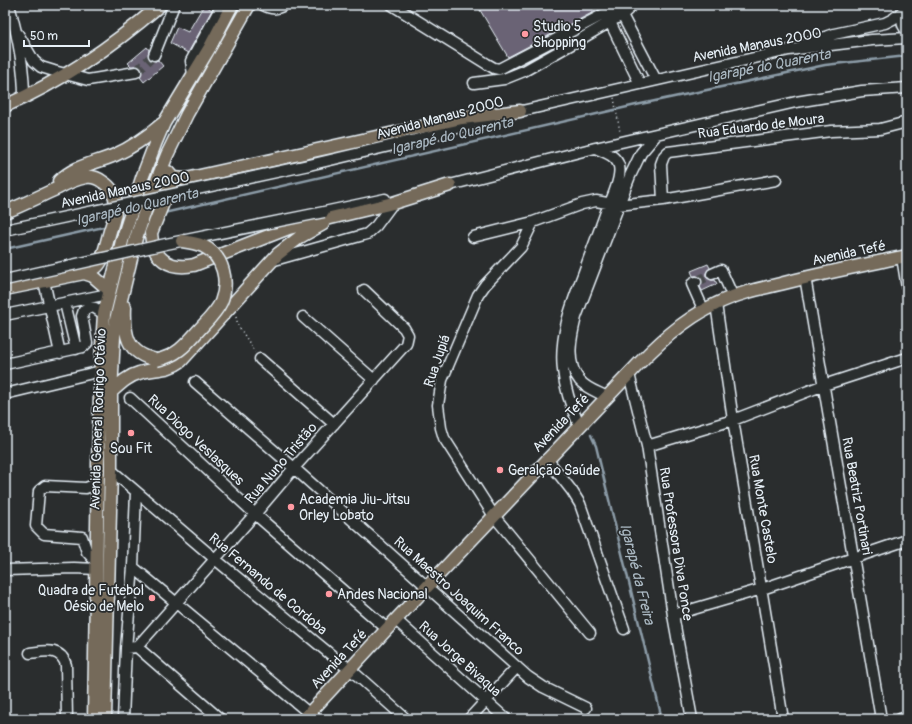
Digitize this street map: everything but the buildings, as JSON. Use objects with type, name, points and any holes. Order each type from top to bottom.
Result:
[{"type":"main road","points":[[5,106],[66,74],[114,44],[160,5]]},
{"type":"main road","name":"Avenida General Rodrigo Otávio","points":[[94,719],[98,483],[104,314],[132,208],[142,178],[164,123],[210,47],[232,5]]},
{"type":"main road","name":"Avenida General Rodrigo Otávio","points":[[105,719],[111,470],[111,392],[116,320],[136,238],[167,154],[187,114],[249,5]]},
{"type":"main road","points":[[167,154],[166,169],[173,178],[186,179],[462,118],[520,111]]},
{"type":"main road","points":[[44,194],[65,176],[87,164],[113,156],[128,149],[164,123]]},
{"type":"main road","points":[[5,212],[21,206],[73,180],[92,176],[107,184],[112,190],[115,197],[116,209],[99,266],[84,273],[5,289]]},
{"type":"main road","points":[[173,178],[151,234],[154,247],[159,257],[175,266],[185,267],[194,265],[289,228],[393,203],[450,186]]},
{"type":"main road","points":[[111,392],[130,376],[140,372],[167,368],[176,365],[187,355],[271,261],[291,243],[338,216]]},
{"type":"main road","points":[[126,278],[124,323],[129,343],[136,352],[146,358],[157,360],[166,359],[175,354],[186,345],[214,313],[225,290],[225,278],[222,266],[214,255],[205,247],[195,243],[182,241]]},
{"type":"main road","name":"Avenida Tefé","points":[[310,717],[386,629],[428,587],[579,425],[657,344],[684,323],[716,304],[747,292],[805,277],[904,256]]},
{"type":"main road","points":[[84,273],[94,276],[109,292]]},
{"type":"street","points":[[9,5],[18,34],[23,66],[24,97]]},
{"type":"street","points":[[154,55],[174,5]]},
{"type":"street","points":[[193,74],[191,62],[222,5]]},
{"type":"street","points":[[263,5],[269,8],[277,9],[284,5]]},
{"type":"street","points":[[392,5],[494,68],[500,68],[610,11],[621,10],[635,5]]},
{"type":"street","points":[[474,83],[510,77],[610,22],[621,10]]},
{"type":"street","points":[[621,10],[656,80]]},
{"type":"street","points":[[905,10],[903,26],[907,32]]},
{"type":"street","points":[[789,50],[834,34],[885,23],[905,10]]},
{"type":"street","points":[[610,22],[640,84]]},
{"type":"street","points":[[18,34],[34,61],[41,66],[88,80],[136,72]]},
{"type":"street","name":"Avenida Manaus 2000","points":[[5,230],[309,165],[415,140],[520,111],[789,50],[872,40],[907,38]]},
{"type":"street","points":[[5,280],[182,241],[450,186],[596,148],[810,100],[862,91],[907,88]]},
{"type":"street","name":"Rua Eduardo de Moura","points":[[663,200],[661,164],[664,156],[668,152],[831,131],[868,131],[907,122]]},
{"type":"street","points":[[579,425],[570,403],[565,384],[563,350],[565,328],[571,306],[614,204],[641,153],[657,134]]},
{"type":"street","points":[[596,148],[608,153],[614,158],[619,166],[619,172],[614,204],[576,317],[570,348],[574,372],[580,381],[589,388],[607,397]]},
{"type":"street","points":[[473,237],[533,222],[582,204],[596,201],[614,204],[663,200],[776,180]]},
{"type":"street","points":[[271,261],[367,234],[376,226],[393,203]]},
{"type":"street","name":"Rua Jupiá","points":[[533,222],[521,247],[485,285],[478,295],[444,374],[440,393],[439,418],[444,438],[494,516],[590,633]]},
{"type":"street","points":[[904,256],[907,288]]},
{"type":"street","points":[[712,274],[721,270],[733,297]]},
{"type":"street","name":"Rua Beatriz Portinari","points":[[805,277],[881,719]]},
{"type":"street","points":[[44,281],[60,353]]},
{"type":"street","points":[[696,282],[692,284],[704,311]]},
{"type":"street","name":"Rua Nuno Tristão","points":[[137,647],[294,468],[406,344],[408,335],[404,328],[364,290]]},
{"type":"street","points":[[5,315],[65,303],[109,292]]},
{"type":"street","points":[[65,303],[76,349]]},
{"type":"street","name":"Rua Monte Castelo","points":[[716,304],[733,420],[783,719]]},
{"type":"street","points":[[5,364],[83,347],[87,343],[82,316],[84,310],[89,307],[95,308],[104,314]]},
{"type":"street","points":[[303,317],[374,380]]},
{"type":"street","points":[[647,446],[733,420],[824,385],[907,358]]},
{"type":"street","points":[[260,359],[334,424]]},
{"type":"street","points":[[5,394],[101,371]]},
{"type":"street","name":"Rua Professora Diva Ponce","points":[[628,374],[647,446],[673,615],[692,719]]},
{"type":"street","name":"Rua Maestro Joaquim Franco","points":[[195,382],[294,468],[516,667],[543,687],[586,708]]},
{"type":"street","name":"Rua Diogo Veslasques","points":[[130,398],[255,514],[386,629]]},
{"type":"street","points":[[547,459],[572,491],[580,504],[624,629]]},
{"type":"street","name":"Rua Fernando de Cordoba","points":[[111,470],[215,559],[350,669],[406,719]]},
{"type":"street","points":[[97,566],[87,552],[82,537],[44,534],[36,526],[39,491],[45,486],[86,488],[98,483]]},
{"type":"street","points":[[125,718],[126,648],[133,567],[136,492]]},
{"type":"street","points":[[673,615],[762,589],[907,540]]},
{"type":"street","points":[[5,570],[97,566]]},
{"type":"street","points":[[133,567],[310,717]]},
{"type":"street","name":"Rua Jorge Bivaqua","points":[[396,620],[506,719]]},
{"type":"street","points":[[126,648],[137,647],[220,719]]},
{"type":"street","points":[[30,653],[48,651],[58,653],[64,659],[66,665],[67,719]]},
{"type":"street","points":[[469,719],[516,667]]},
{"type":"street","points":[[900,719],[907,717]]},
{"type":"path","points":[[613,90],[622,142]]},
{"type":"path","points":[[232,305],[238,324],[260,359]]},
{"type":"waterway","name":"Igarapé do Quarenta","points":[[164,213],[636,105],[825,65],[907,56]]},
{"type":"waterway","name":"Igarapé do Quarenta","points":[[5,249],[108,226]]},
{"type":"waterway","name":"Igarapé da Freira","points":[[591,435],[596,446],[662,719]]},
{"type":"tunnel","points":[[136,72],[154,55]]},
{"type":"tunnel","points":[[696,282],[712,274]]},
{"type":"place","name":"Studio 5 Shopping","points":[[525,34]]},
{"type":"place","name":"Sou Fit","points":[[131,433]]},
{"type":"place","name":"Geralção Saúde","points":[[500,470]]},
{"type":"place","name":"Academia Jiu-Jitsu Orley Lobato","points":[[291,507]]},
{"type":"place","name":"Andes Nacional","points":[[329,594]]},
{"type":"place","name":"Quadra de Futebol Oésio de Melo","points":[[152,598]]}]
